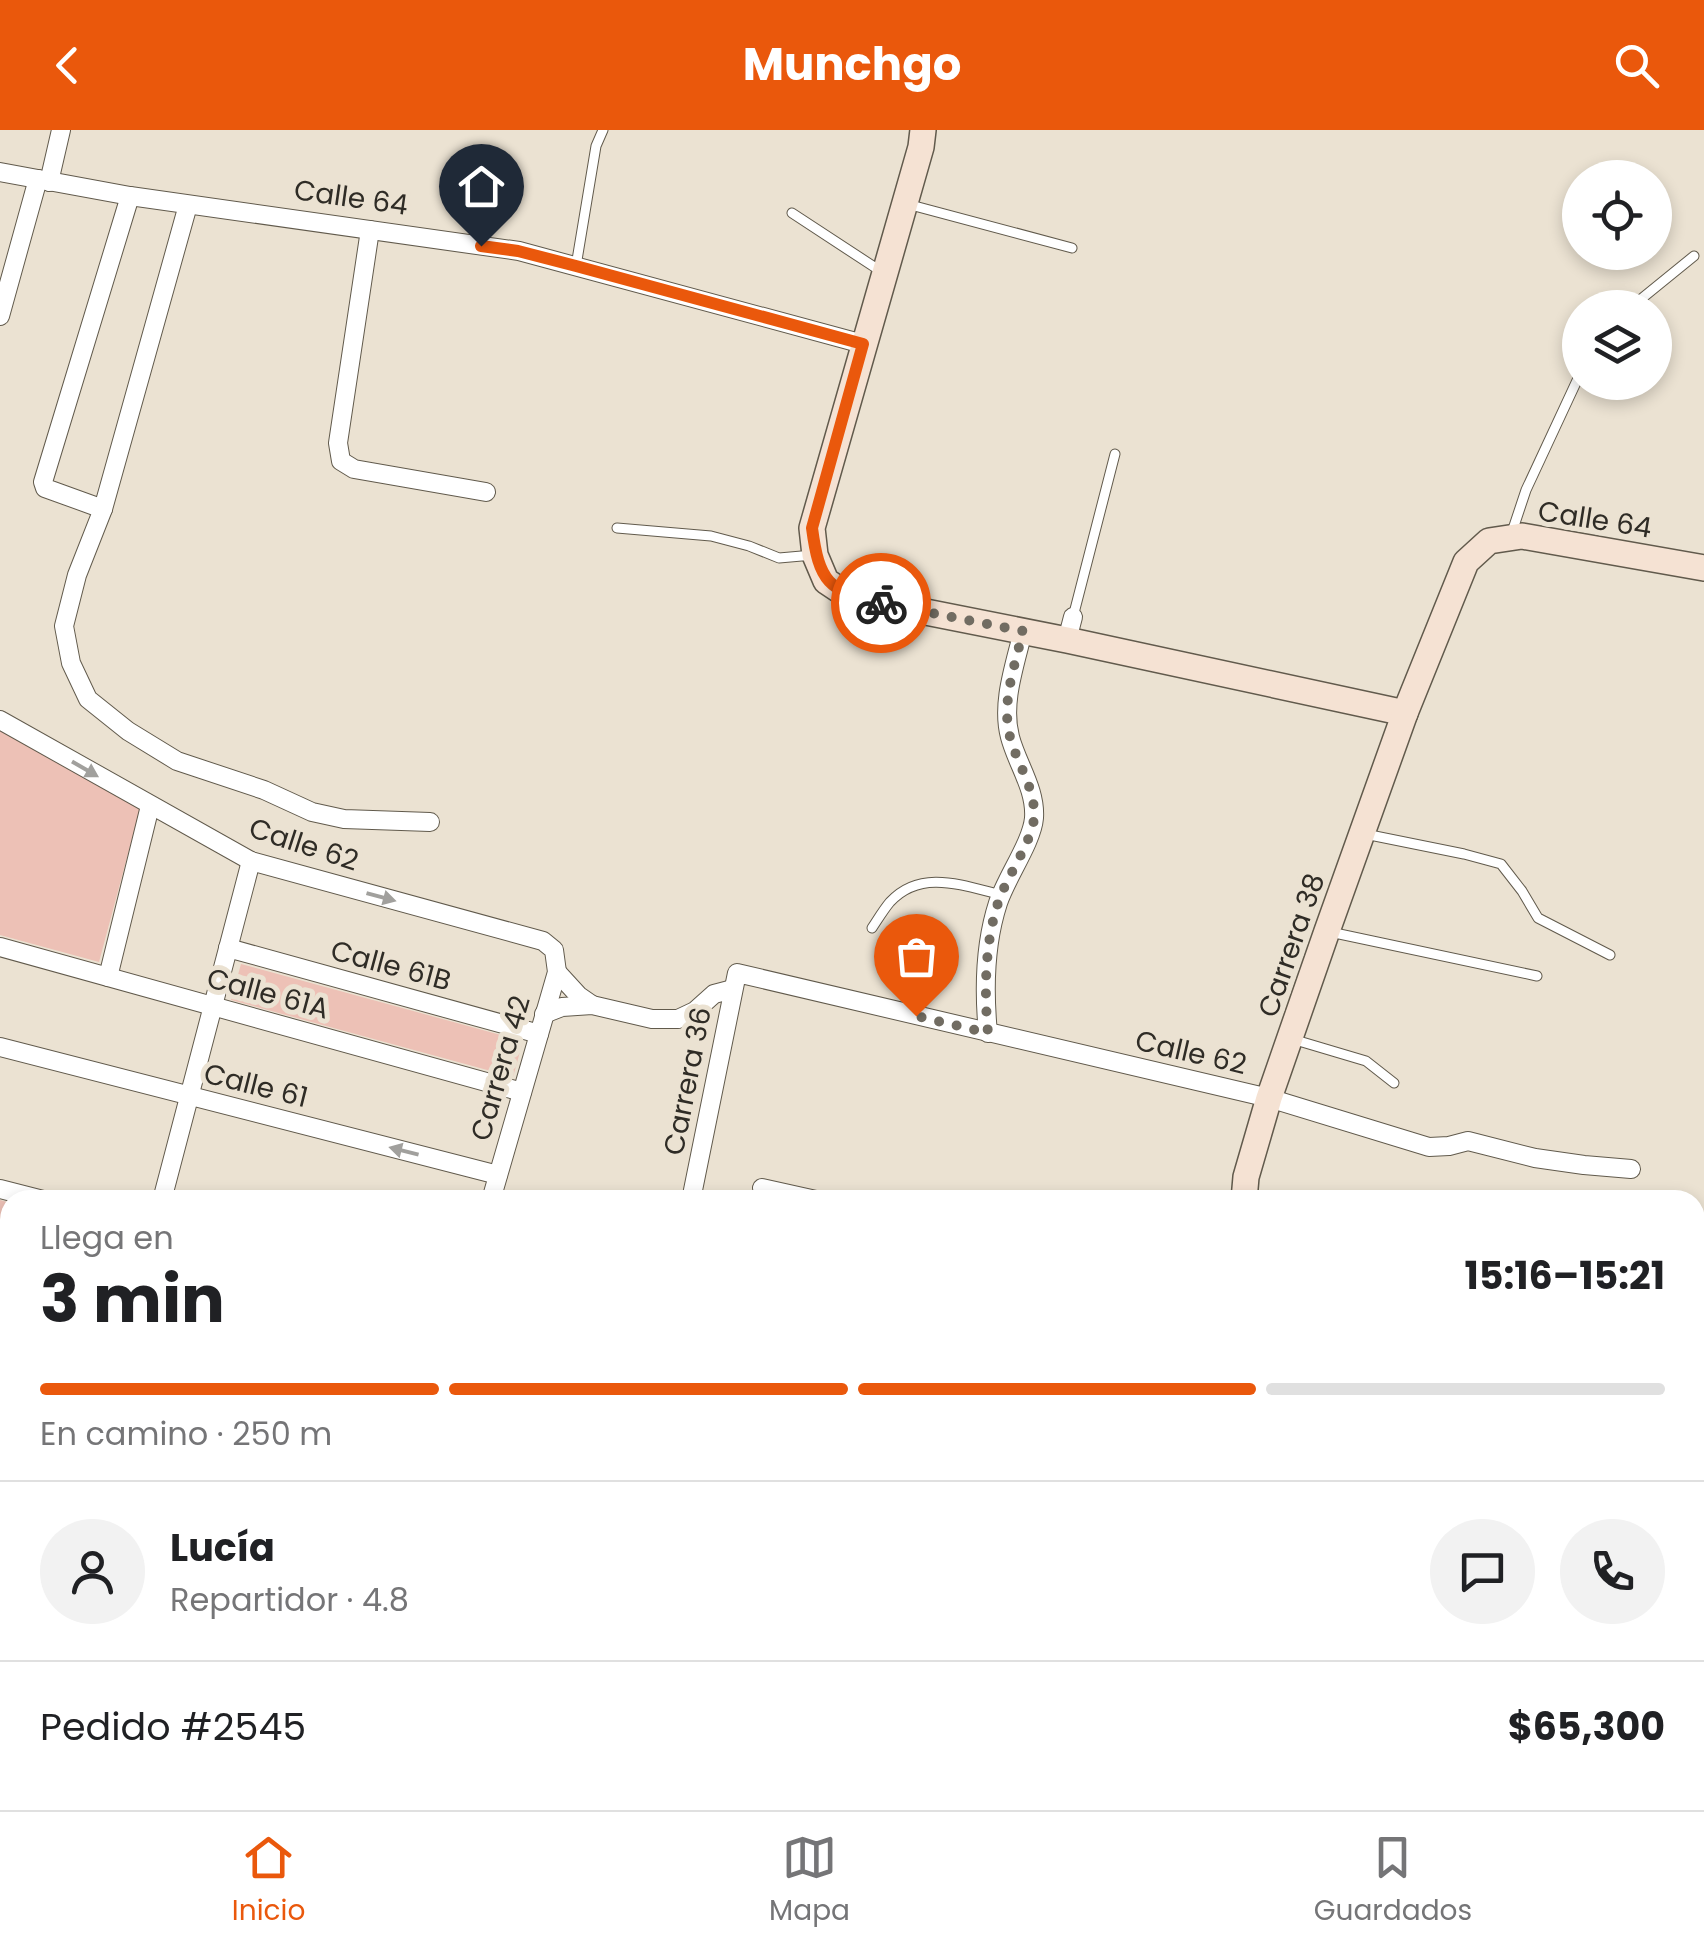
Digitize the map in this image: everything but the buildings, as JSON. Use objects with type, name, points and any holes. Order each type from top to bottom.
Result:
[{"type":"main road","points":[[923,130],[812,528],[826,581],[850,597],[1023,631],[1070,628],[1405,713]]},
{"type":"main road","name":"Calle 64","points":[[1405,713],[1466,562],[1489,541],[1522,536],[1704,568]]},
{"type":"main road","name":"Carrera 38","points":[[1245,1190],[1269,1098],[1405,713]]},
{"type":"street","points":[[0,316],[60,130]]},
{"type":"street","name":"Calle 64","points":[[0,172],[130,196],[518,251],[863,344]]},
{"type":"street","points":[[103,508],[45,488],[43,482],[130,196]]},
{"type":"street","points":[[188,204],[103,508],[77,576],[64,626],[71,663],[88,698],[128,732],[177,761],[264,790],[312,812],[344,819],[430,822]]},
{"type":"street","points":[[370,230],[338,443],[342,461],[354,469],[486,492]]},
{"type":"street","points":[[988,1033],[990,948],[998,904],[1034,823],[1034,806],[1010,739],[1006,712],[1023,631]]},
{"type":"street","name":"Calle 62","points":[[0,720],[251,861],[543,941],[554,950]]},
{"type":"street","points":[[108,977],[150,806]]},
{"type":"street","points":[[165,1190],[251,861]]},
{"type":"street","name":"Calle 61A","points":[[0,947],[522,1092]]},
{"type":"street","name":"Calle 61B","points":[[228,948],[539,1034]]},
{"type":"street","name":"Carrera 42","points":[[494,1190],[557,972],[554,950]]},
{"type":"street","points":[[557,972],[592,1005]]},
{"type":"street","points":[[544,1014],[573,1004],[652,1019],[678,1019],[735,981]]},
{"type":"street","name":"Calle 62","points":[[735,981],[988,1033],[1269,1098],[1429,1147],[1468,1141],[1535,1158],[1631,1169]]},
{"type":"street","name":"Carrera 36","points":[[693,1190],[735,981]]},
{"type":"street","name":"Calle 61","points":[[0,1046],[498,1175]]},
{"type":"street","points":[[762,1188],[771,1190]]},
{"type":"lane","points":[[576,266],[596,146],[604,130]]},
{"type":"lane","points":[[904,204],[1072,248]]},
{"type":"lane","points":[[792,213],[884,273]]},
{"type":"lane","points":[[1652,290],[1694,256]]},
{"type":"lane","points":[[1510,538],[1526,490],[1568,400]]},
{"type":"lane","points":[[1070,628],[1114,454]]},
{"type":"lane","points":[[617,528],[711,536],[773,557],[816,554]]},
{"type":"lane","points":[[1362,834],[1501,864],[1538,918],[1610,955]]},
{"type":"lane","points":[[872,928],[892,900],[910,886],[930,880],[1002,896]]},
{"type":"lane","points":[[1327,931],[1538,976]]},
{"type":"lane","points":[[1290,1038],[1366,1060],[1394,1083]]},
{"type":"shaded area","points":[[0,727],[140,809],[99,962],[0,935]]},
{"type":"shaded area","points":[[241,964],[523,1041],[513,1077],[231,1000]]},
{"type":"way so far","points":[[881,603],[1023,631],[1006,712],[1010,739],[1034,806],[1034,823],[998,904],[990,948],[988,1033],[916,1016]]},
{"type":"route","points":[[481,246],[518,251],[863,344],[812,528],[826,581],[850,597],[881,603]]}]
